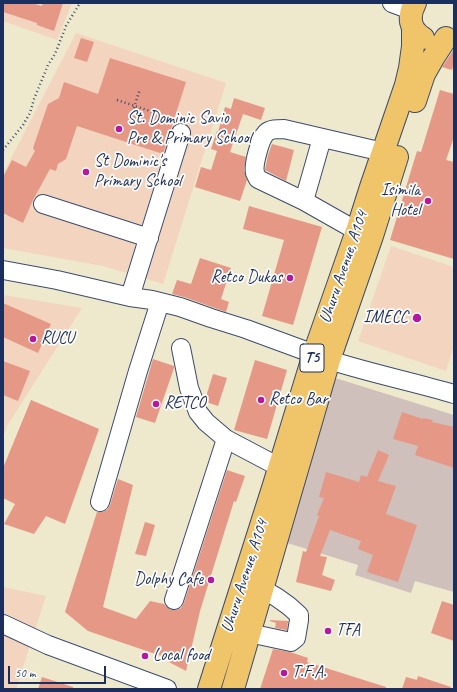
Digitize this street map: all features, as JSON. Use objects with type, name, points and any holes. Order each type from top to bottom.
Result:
[{"type":"highway","points":[[408,11],[419,35],[427,40],[437,41],[450,34]]},
{"type":"highway","name":"Uhuru Avenue, A104","points":[[365,233],[383,152],[410,68],[413,46],[408,11]]},
{"type":"highway","name":"Uhuru Avenue, A104","points":[[209,689],[239,630],[322,357],[365,233],[391,175],[424,74],[432,58],[450,34]]},
{"type":"highway","name":"Uhuru Avenue, A104","points":[[253,584],[279,467],[322,357]]},
{"type":"highway","name":"Uhuru Avenue, A104","points":[[233,689],[239,630]]},
{"type":"street","points":[[365,233],[258,179],[255,173],[255,162],[260,143],[266,133],[274,129],[284,129],[383,152]]},
{"type":"street","points":[[130,297],[181,133]]},
{"type":"street","points":[[304,201],[322,138]]},
{"type":"street","points":[[43,204],[148,238]]},
{"type":"street","points":[[3,270],[57,280],[180,307],[355,368],[454,394]]},
{"type":"street","points":[[100,502],[138,371],[160,302]]},
{"type":"street","points":[[181,348],[189,388],[198,412],[206,422],[226,438],[279,467]]},
{"type":"street","points":[[174,600],[226,438]]},
{"type":"street","points":[[239,630],[291,642],[296,638],[299,615],[280,600],[253,584]]},
{"type":"street","points":[[3,624],[48,645],[167,689]]},
{"type":"path","points":[[3,150],[23,126],[30,113],[48,65],[55,54],[66,26],[80,3]]},
{"type":"path","points":[[129,123],[140,89]]},
{"type":"path","points":[[117,100],[156,113]]},
{"type":"shaded area","points":[[3,3],[72,3],[57,40],[3,21]]},
{"type":"shaded area","name":"St. Dominic Savio Pre & Primary School","points":[[76,33],[226,83],[163,284],[103,266],[3,248],[3,174]]},
{"type":"shaded area","points":[[391,246],[454,267],[454,346],[446,371],[358,341]]},
{"type":"shaded area","name":"RUCU","points":[[3,295],[82,308],[7,426],[3,437]]},
{"type":"shaded area","points":[[332,377],[454,415],[454,592],[415,581],[411,593],[355,575],[358,565],[281,541]]},
{"type":"shaded area","points":[[3,587],[46,596],[16,689],[3,689]]},
{"type":"building","points":[[3,3],[31,3],[42,6],[43,3],[63,3],[54,31],[37,25],[37,23],[3,12]]},
{"type":"building","points":[[81,38],[94,42],[87,62],[74,58]]},
{"type":"building","points":[[454,49],[454,62],[452,70],[442,67]]},
{"type":"building","points":[[110,58],[186,82],[163,154],[77,126],[66,159],[58,164],[56,171],[50,169],[33,200],[23,223],[3,213],[3,177],[12,160],[26,167],[35,151],[33,148],[48,104],[59,98],[64,82],[98,94]]},
{"type":"building","name":"Isimila Hotel","points":[[440,90],[454,94],[454,137],[446,160],[454,162],[454,259],[390,240],[417,151],[421,152]]},
{"type":"building","points":[[234,98],[265,108],[261,120],[243,114],[230,152],[246,157],[244,170],[247,180],[240,201],[195,187],[201,167],[211,170],[217,151],[211,149],[217,131],[218,132],[225,107],[231,109]]},
{"type":"building","points":[[272,144],[294,150],[286,181],[265,170]]},
{"type":"building","name":"Retco Dukas","points":[[249,206],[322,227],[293,325],[262,316],[284,240],[243,229]]},
{"type":"building","points":[[200,258],[231,268],[221,299],[229,302],[226,312],[172,294],[177,280],[191,284]]},
{"type":"building","points":[[3,303],[51,324],[38,353],[3,337]]},
{"type":"building","points":[[153,359],[174,366],[155,423],[136,417]]},
{"type":"building","name":"Retco Bar","points":[[255,360],[287,370],[267,439],[234,430]]},
{"type":"building","points":[[3,361],[30,371],[18,401],[3,395]]},
{"type":"building","points":[[213,374],[227,378],[218,406],[206,402],[205,400]]},
{"type":"building","points":[[31,400],[99,429],[65,524],[46,516],[34,534],[4,524],[15,504],[3,498],[3,468]]},
{"type":"building","points":[[402,412],[423,419],[433,420],[432,422],[454,427],[454,468],[415,455],[418,446],[393,439]]},
{"type":"building","points":[[378,450],[389,455],[378,481],[396,486],[386,514],[417,525],[398,582],[367,572],[373,555],[358,549],[361,541],[330,530],[320,556],[327,557],[322,575],[335,580],[331,591],[296,582],[303,551],[306,552],[319,516],[317,515],[324,498],[319,497],[326,472],[359,482],[361,475],[367,477]]},
{"type":"building","points":[[227,470],[245,476],[236,502],[234,501],[200,611],[186,671],[169,662],[170,659],[88,631],[65,612],[97,512],[103,512],[108,509],[118,479],[133,485],[103,607],[136,619],[150,601],[164,604],[171,610],[181,608],[184,603]]},
{"type":"building","points":[[145,522],[155,525],[146,556],[135,554]]},
{"type":"building","points":[[442,601],[454,605],[454,641],[431,633]]},
{"type":"building","points":[[270,620],[288,621],[287,630],[275,628],[276,623]]},
{"type":"building","points":[[273,649],[290,652],[308,658],[307,662],[386,687],[386,689],[260,689]]},
{"type":"building","points":[[418,676],[451,687],[450,689],[402,689],[406,677],[417,680]]},
{"type":"building","points":[[42,677],[73,687],[73,689],[38,689]]},
{"type":"place","name":"St. Dominic Savio Pre & Primary School","points":[[119,129]]},
{"type":"place","name":"St Dominic's Primary School","points":[[86,172]]},
{"type":"place","name":"Isimila Hotel","points":[[428,201]]},
{"type":"place","name":"Retco Dukas","points":[[290,278]]},
{"type":"place","name":"IMECC","points":[[417,318]]},
{"type":"place","name":"RUCU","points":[[33,339]]},
{"type":"place","name":"Retco Bar","points":[[261,400]]},
{"type":"place","name":"RETCO","points":[[156,404]]},
{"type":"place","name":"Dolphy Cafe","points":[[211,580]]},
{"type":"place","name":"TFA","points":[[328,631]]},
{"type":"place","name":"Local food","points":[[145,656]]},
{"type":"place","name":"T.F.A.","points":[[284,673]]}]
